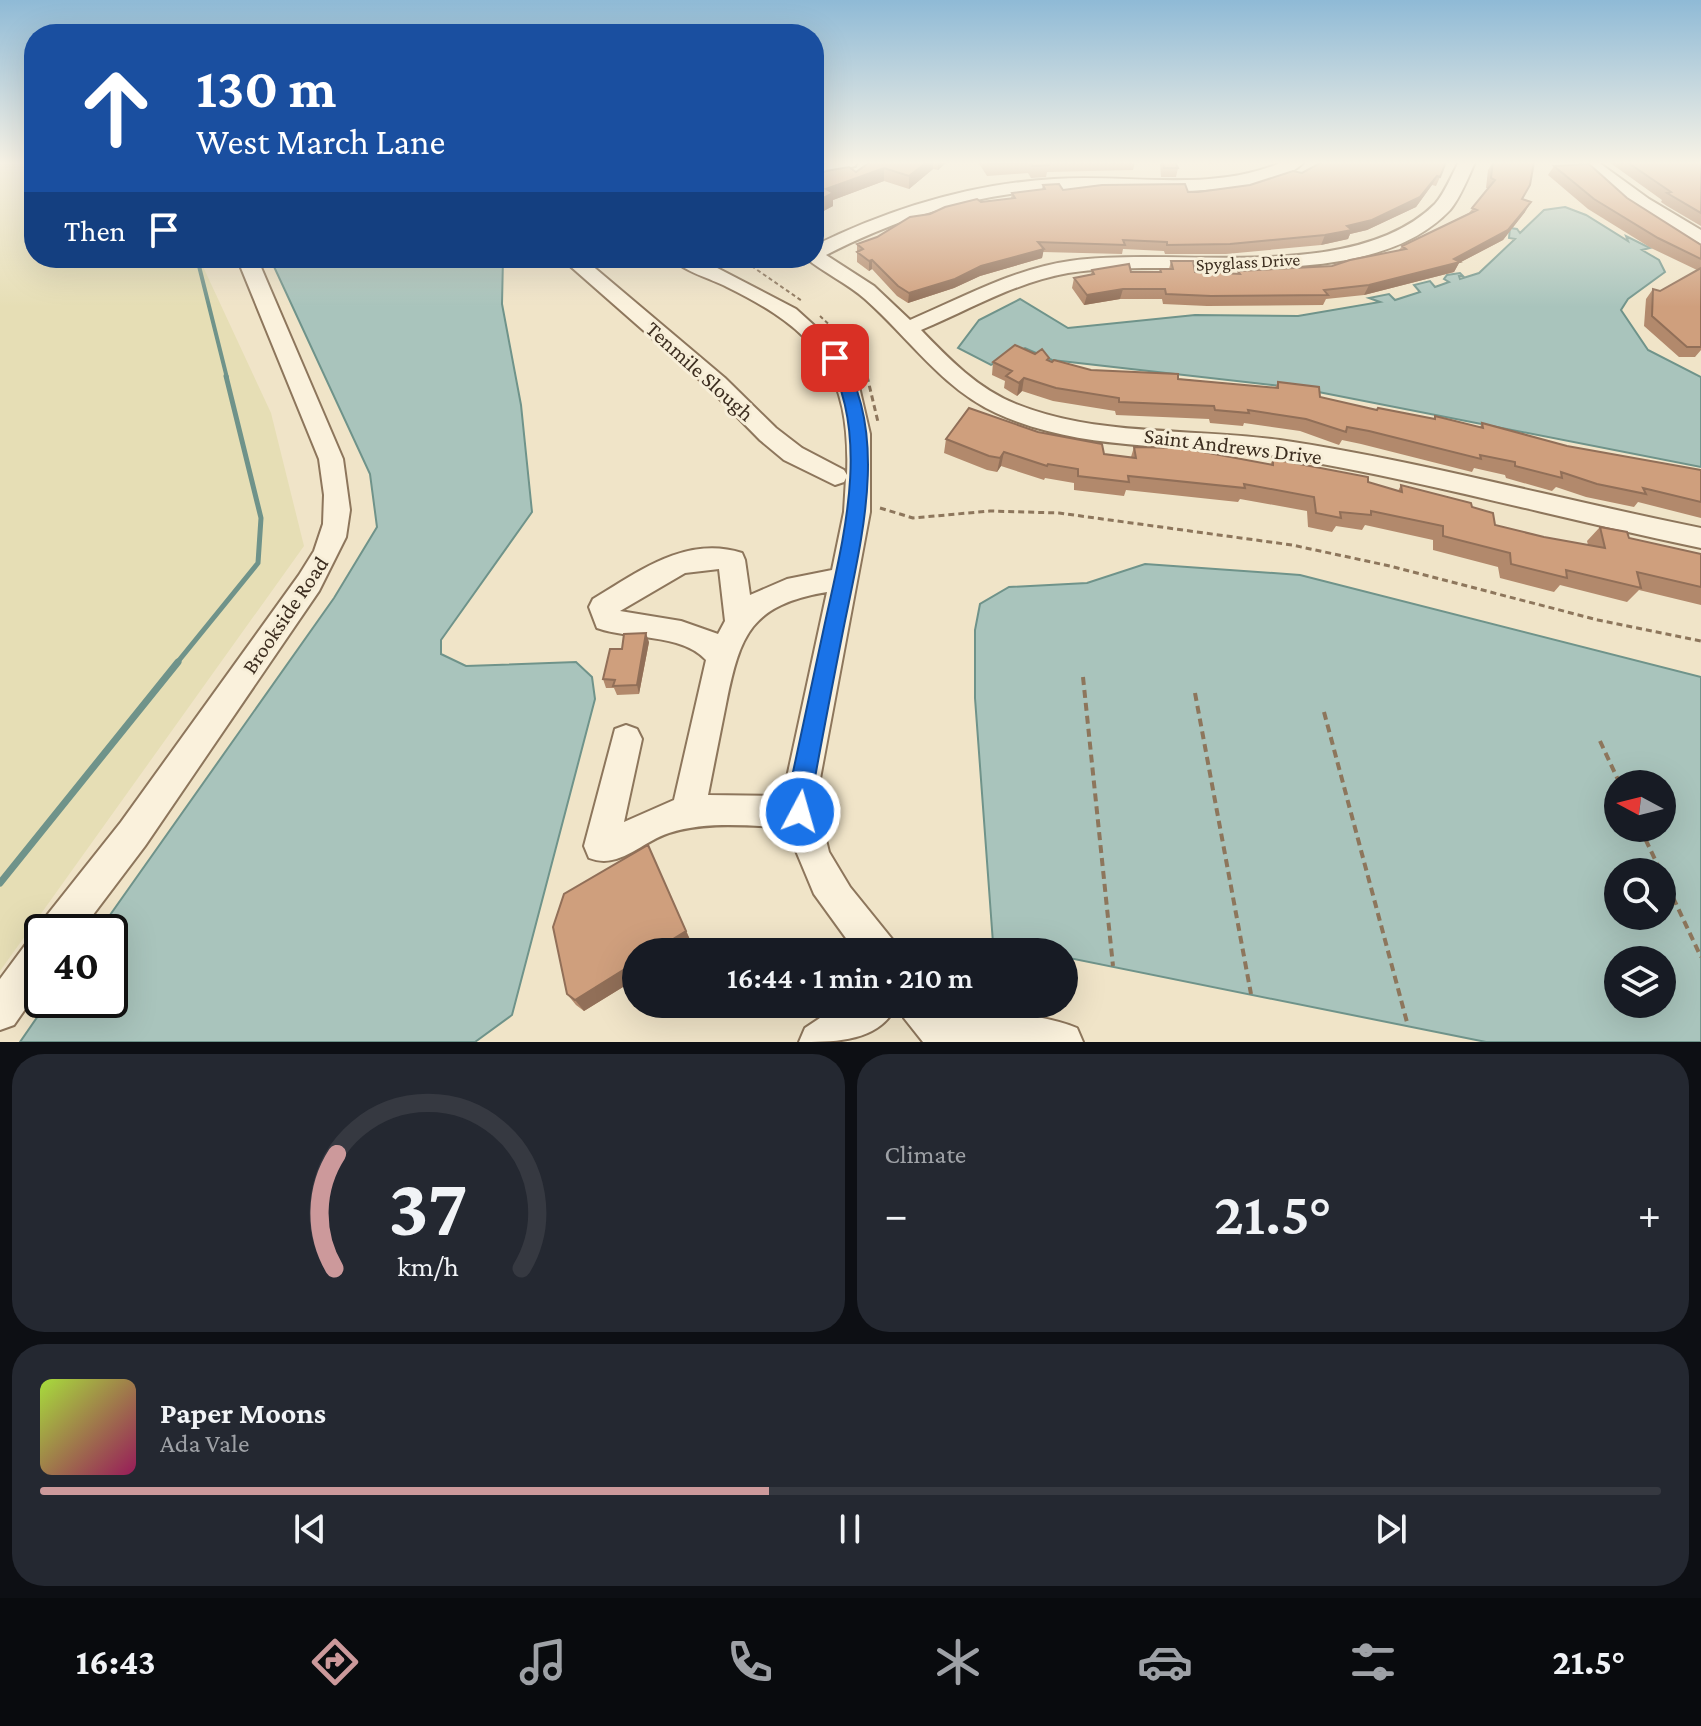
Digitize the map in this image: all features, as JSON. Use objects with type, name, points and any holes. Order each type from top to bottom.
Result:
[{"type":"street","points":[[824,249],[878,222],[916,211]]},
{"type":"street","name":"Spyglass Drive","points":[[906,329],[1020,279],[1073,267],[1128,263],[1253,265],[1314,259],[1367,247],[1413,228],[1438,211]]},
{"type":"street","points":[[1656,211],[1701,238]]},
{"type":"street","name":"Saint Andrews Drive","points":[[824,261],[865,289],[964,385],[1006,409],[1032,418],[1086,428],[1232,443],[1334,458],[1598,519],[1701,538]]},
{"type":"street","name":"Brookside Road","points":[[71,914],[133,834],[309,583],[327,555],[339,520],[338,490],[331,459],[251,268]]},
{"type":"street","name":"Tenmile Slough","points":[[583,268],[717,383],[768,434],[793,454],[857,492]]},
{"type":"street","points":[[703,268],[755,292]]},
{"type":"street","points":[[723,268],[796,317],[816,335],[847,380],[858,422],[857,492],[844,579],[799,800],[811,857],[869,938]]},
{"type":"street","points":[[721,657],[706,641],[694,637],[607,620],[603,607],[684,559],[711,556],[732,560],[739,622]]},
{"type":"street","points":[[688,812],[721,657],[739,622],[763,601],[790,587],[844,579]]},
{"type":"street","points":[[626,739],[601,846],[619,844],[664,818],[705,809],[800,812]]},
{"type":"street","points":[[0,1011],[24,978]]},
{"type":"street","points":[[819,1042],[854,1018]]},
{"type":"street","points":[[935,1027],[1063,1042]]},
{"type":"path","points":[[857,492],[913,518],[990,511],[1059,513],[1292,545],[1390,566],[1598,620],[1701,641]]},
{"type":"path","points":[[1083,677],[1113,966]]},
{"type":"path","points":[[1195,693],[1251,994]]},
{"type":"path","points":[[1324,712],[1408,1026]]},
{"type":"path","points":[[1600,741],[1613,770]]},
{"type":"path","points":[[1676,903],[1701,957]]},
{"type":"shaded area","points":[[0,211],[24,211],[24,268],[204,268],[271,413],[304,546],[41,914],[24,914],[24,937],[0,971]]},
{"type":"water","points":[[1543,211],[1575,211],[1628,241],[1626,236],[1650,248],[1642,250],[1659,260],[1665,272],[1628,299],[1621,310],[1648,350],[1701,377],[1701,467],[1298,388],[1052,360],[1025,348],[991,365],[958,348],[979,320],[1020,299],[1068,328],[1195,315],[1298,316],[1380,302],[1369,298],[1389,294],[1395,300],[1420,292],[1414,285],[1430,281],[1435,287],[1449,282],[1444,279],[1447,275],[1460,273],[1463,276],[1459,276],[1460,279],[1479,273],[1515,239],[1509,238],[1510,228],[1520,233]]},
{"type":"water","points":[[275,268],[503,268],[502,304],[521,405],[532,512],[441,640],[441,654],[466,666],[576,662],[592,677],[595,699],[512,1015],[475,1042],[20,1042],[37,1018],[128,1018],[128,914],[111,914],[334,598],[377,527],[370,474]]},
{"type":"water","points":[[1145,564],[1300,575],[1701,677],[1701,1042],[1486,1042],[1078,960],[1078,938],[993,938],[975,698],[975,630],[980,604],[1009,587],[1087,583]]},
{"type":"building","points":[[937,211],[1392,211],[1372,220],[1347,226],[1352,230],[1230,244],[1167,245],[1167,242],[1123,240],[1125,245],[1038,242],[1044,249],[981,266],[955,279],[909,293],[872,260],[857,252],[863,249],[857,244],[877,237],[910,217]]},
{"type":"building","points":[[1476,211],[1524,211],[1508,230],[1454,259],[1460,262],[1369,285],[1324,290],[1328,295],[1211,296],[1166,294],[1165,289],[1123,289],[1087,295],[1074,278],[1094,274],[1092,270],[1129,264],[1131,272],[1161,272],[1160,269],[1173,269],[1171,261],[1193,261],[1195,272],[1240,274],[1238,271],[1332,266],[1406,249],[1402,246]]},
{"type":"building","points":[[1613,211],[1647,211],[1701,245],[1701,259]]},
{"type":"building","points":[[1701,268],[1701,347],[1687,347],[1652,316],[1653,289],[1660,291]]},
{"type":"building","points":[[1015,345],[1035,354],[1042,349],[1049,358],[1047,360],[1091,370],[1178,374],[1178,379],[1278,388],[1278,382],[1319,387],[1320,397],[1377,410],[1435,419],[1435,416],[1483,428],[1482,423],[1567,446],[1701,470],[1701,502],[1643,488],[1646,494],[1597,484],[1561,472],[1562,478],[1515,466],[1515,462],[1480,455],[1481,459],[1347,427],[1346,432],[1306,419],[1248,410],[1249,413],[1215,410],[1214,406],[1119,402],[1119,398],[1056,388],[1024,378],[1019,383],[1006,376],[1012,371],[993,362]]},
{"type":"building","points":[[969,408],[1038,432],[1102,444],[1104,454],[1136,458],[1134,447],[1182,448],[1273,465],[1273,459],[1368,477],[1368,482],[1402,492],[1401,485],[1471,503],[1472,507],[1493,513],[1495,525],[1544,537],[1605,548],[1600,527],[1627,532],[1629,538],[1701,554],[1701,587],[1637,572],[1641,588],[1566,570],[1567,578],[1511,564],[1510,553],[1443,536],[1443,526],[1371,511],[1371,515],[1340,512],[1341,518],[1316,513],[1314,497],[1244,484],[1245,488],[1128,476],[1129,482],[1078,476],[1078,469],[1047,466],[1004,452],[1000,458],[989,456],[946,439]]},
{"type":"building","points":[[646,633],[637,685],[613,686],[615,680],[603,679],[610,649],[622,649],[624,634]]},
{"type":"building","points":[[648,845],[686,931],[675,938],[622,938],[622,971],[575,1000],[567,994],[553,927],[564,894]]},
{"type":"waterway","points":[[200,268],[227,378]]},
{"type":"waterway","points":[[176,664],[258,563],[261,518],[226,376]]},
{"type":"waterway","points":[[0,883],[178,662]]},
{"type":"route","points":[[800,812],[799,800],[857,512],[860,464],[858,422],[847,380],[835,358]]}]
